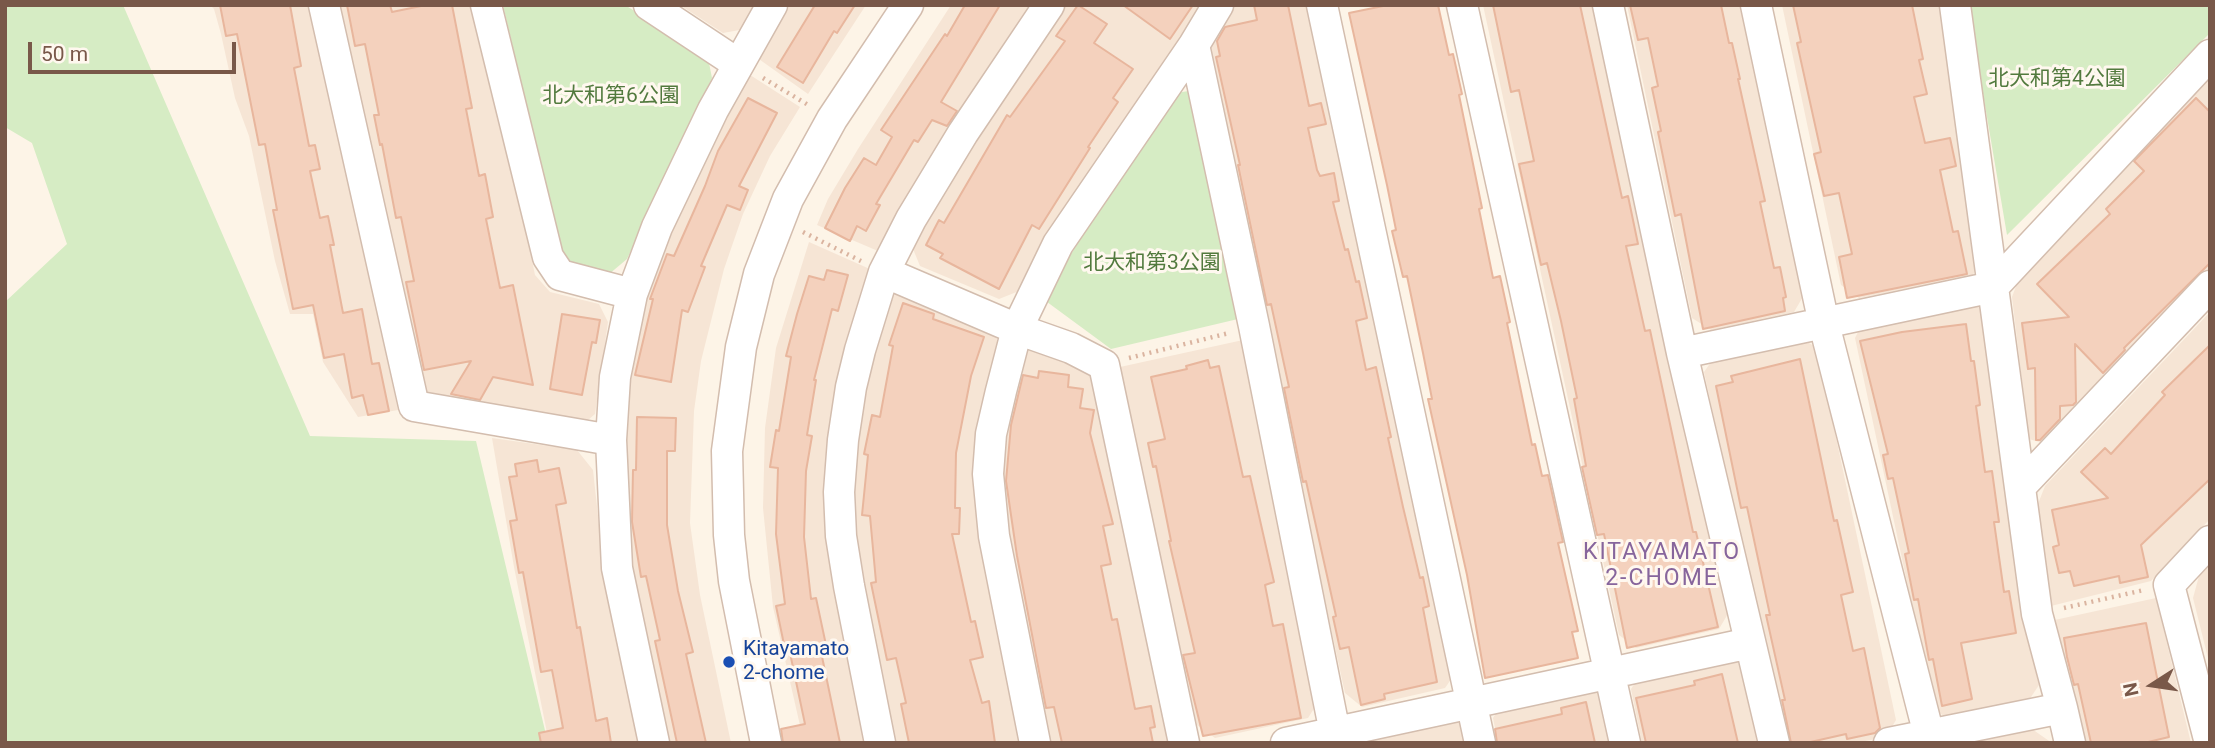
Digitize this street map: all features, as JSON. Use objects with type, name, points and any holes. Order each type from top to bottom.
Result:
[{"type":"street","points":[[324,5],[414,407],[611,440]]},
{"type":"street","points":[[486,5],[548,257],[560,275],[632,294]]},
{"type":"street","points":[[649,5],[738,64]]},
{"type":"street","points":[[654,743],[617,568],[611,440],[615,377],[632,294],[643,259],[738,64],[772,5]]},
{"type":"street","points":[[766,743],[734,581],[729,535],[727,451],[741,347],[759,274],[806,164],[832,119],[908,5]]},
{"type":"street","points":[[880,743],[841,536],[839,492],[851,387],[884,272],[937,173],[1049,5]]},
{"type":"street","points":[[1035,743],[994,536],[988,474],[991,434],[1017,329],[1058,244],[1194,45],[1218,5]]},
{"type":"street","points":[[1322,5],[1480,743]]},
{"type":"street","points":[[1462,5],[1625,743]]},
{"type":"street","points":[[1608,5],[1682,353],[1774,743]]},
{"type":"street","points":[[1756,5],[1824,324],[1930,738]]},
{"type":"street","points":[[1955,5],[2037,614],[2070,743]]},
{"type":"street","points":[[1194,45],[1254,327],[1336,738]]},
{"type":"street","points":[[1682,353],[1993,287],[2210,55]]},
{"type":"street","points":[[884,272],[1017,329],[1071,348],[1104,365],[1184,743]]},
{"type":"street","points":[[2021,486],[2210,286]]},
{"type":"street","points":[[2210,541],[2169,585],[2210,743]]},
{"type":"street","points":[[1286,743],[1336,738],[1471,702],[1750,643]]},
{"type":"street","points":[[1889,743],[1930,738],[2062,708]]},
{"type":"path","points":[[738,64],[832,119]]},
{"type":"path","points":[[780,220],[884,272]]},
{"type":"path","points":[[1104,365],[1254,327]]},
{"type":"path","points":[[2037,614],[2169,585]]},
{"type":"shaded area","points":[[210,5],[311,5],[398,410],[358,417],[323,362],[313,314],[290,314],[275,261],[249,136],[235,98],[214,9]]},
{"type":"shaded area","points":[[338,5],[479,5],[535,275],[550,292],[599,304],[608,322],[595,414],[581,426],[433,403],[417,386]]},
{"type":"shaded area","points":[[680,5],[761,5],[745,29],[723,33]]},
{"type":"shaded area","points":[[790,5],[866,5],[808,94],[756,57]]},
{"type":"shaded area","points":[[951,5],[1033,5],[878,251],[817,225],[828,199],[858,149]]},
{"type":"shaded area","points":[[1062,5],[1203,5],[1019,291],[999,299],[920,266],[911,244],[940,193]]},
{"type":"shaded area","points":[[1232,5],[1313,5],[1457,671],[1445,688],[1362,707],[1345,693],[1208,62],[1210,41]]},
{"type":"shaded area","points":[[1483,5],[1601,5],[1729,612],[1719,629],[1636,648],[1619,635]]},
{"type":"shaded area","points":[[1627,5],[1742,5],[1804,295],[1794,312],[1711,330],[1692,318]]},
{"type":"shaded area","points":[[1782,5],[1945,5],[1982,256],[1973,275],[1859,298],[1841,285]]},
{"type":"shaded area","points":[[747,73],[800,107],[770,156],[743,214],[724,269],[701,361],[694,411],[690,523],[700,595],[731,743],[666,743],[624,528],[625,388],[639,296]]},
{"type":"shaded area","points":[[2210,75],[2210,275],[2049,445],[2029,439],[2012,297],[2021,273]]},
{"type":"shaded area","points":[[809,242],[872,270],[845,346],[833,407],[830,546],[838,605],[868,743],[804,743],[773,607],[763,508],[765,428],[776,348]]},
{"type":"shaded area","points":[[908,286],[991,323],[999,345],[982,411],[974,474],[976,514],[1021,743],[893,743],[854,534],[853,482],[856,433],[886,297]]},
{"type":"shaded area","points":[[1971,298],[1990,311],[2021,611],[2039,685],[2027,703],[1951,721],[1934,709],[1855,338],[1863,322]]},
{"type":"shaded area","points":[[2210,312],[2210,519],[2151,581],[2047,607],[2036,509],[2045,486]]},
{"type":"shaded area","points":[[1798,336],[1817,348],[1896,720],[1886,737],[1855,743],[1787,743],[1784,740],[1704,372],[1716,355]]},
{"type":"shaded area","points":[[1243,340],[1320,699],[1308,718],[1215,738],[1197,725],[1120,367]]},
{"type":"shaded area","points":[[1040,343],[1084,364],[1098,380],[1171,733],[1166,743],[1048,743],[1004,538],[1002,468],[1007,409],[1022,352]]},
{"type":"shaded area","points":[[492,438],[577,450],[593,470],[606,589],[640,743],[549,743]]},
{"type":"shaded area","points":[[2210,565],[2210,666],[2193,598],[2199,576]]},
{"type":"shaded area","points":[[2156,598],[2191,743],[2078,743],[2050,621]]},
{"type":"shaded area","points":[[1722,655],[1744,666],[1760,743],[1642,743],[1631,689],[1642,672]]},
{"type":"shaded area","points":[[1590,682],[1607,697],[1616,743],[1498,743],[1493,718],[1503,701]]},
{"type":"shaded area","points":[[1452,714],[1469,724],[1473,743],[1361,743],[1369,730]]},
{"type":"shaded area","points":[[2032,729],[2052,743],[1972,743]]},
{"type":"green space","points":[[5,5],[123,5],[310,436],[476,441],[548,743],[5,743],[5,302],[67,244],[32,143],[5,127]]},
{"type":"green space","name":"北大和第6公園","points":[[503,5],[625,5],[708,58],[712,78],[627,259],[608,275],[569,263],[561,252]]},
{"type":"green space","name":"北大和第4公園","points":[[1968,5],[2210,5],[2210,33],[2007,235]]},
{"type":"green space","name":"北大和第3公園","points":[[1194,90],[1238,319],[1111,349],[1043,299],[1171,94]]},
{"type":"building","points":[[220,5],[290,5],[301,66],[294,68],[309,146],[315,145],[320,169],[310,171],[320,218],[328,216],[334,245],[330,245],[343,313],[362,309],[372,364],[379,363],[389,411],[368,415],[363,395],[352,398],[344,354],[324,358],[313,305],[293,309],[273,210],[277,210],[265,144],[259,145],[237,34],[226,36]]},
{"type":"building","points":[[347,5],[390,5],[392,12],[426,5],[452,5],[472,108],[466,109],[479,176],[485,174],[493,217],[486,219],[500,288],[513,285],[533,385],[493,377],[480,400],[451,394],[471,361],[424,370],[406,282],[414,281],[401,217],[396,218],[382,144],[380,145],[374,115],[379,115],[365,44],[355,46]]},
{"type":"building","points":[[815,5],[855,5],[837,33],[834,31],[803,83],[777,67]]},
{"type":"building","points":[[965,5],[1000,5],[941,102],[957,111],[947,126],[932,120],[918,142],[914,140],[876,204],[880,205],[866,231],[857,226],[850,241],[825,228],[864,158],[876,165],[892,137],[881,130],[945,34],[947,36]]},
{"type":"building","points":[[1078,5],[1107,24],[1094,43],[1133,69],[1113,98],[1118,102],[1039,229],[1032,225],[999,289],[940,258],[943,254],[926,245],[939,220],[944,223],[1007,115],[1010,117],[1065,41],[1056,36]]},
{"type":"building","points":[[1123,5],[1193,5],[1170,39]]},
{"type":"building","points":[[1254,5],[1288,5],[1309,106],[1321,103],[1326,124],[1308,128],[1317,170],[1320,176],[1334,173],[1339,201],[1333,202],[1345,250],[1348,249],[1356,282],[1359,281],[1367,318],[1356,321],[1366,370],[1376,367],[1403,507],[1429,606],[1423,608],[1437,682],[1384,694],[1385,699],[1361,705],[1349,647],[1340,649],[1333,617],[1336,616],[1306,481],[1303,482],[1284,388],[1289,387],[1271,304],[1267,305],[1216,57],[1220,56],[1217,41],[1225,27],[1257,20]]},
{"type":"building","points":[[1388,5],[1438,5],[1449,55],[1453,54],[1493,278],[1500,276],[1532,445],[1535,444],[1542,476],[1548,475],[1563,542],[1558,543],[1578,631],[1572,632],[1578,658],[1485,678],[1467,575],[1428,399],[1432,399],[1423,353],[1407,276],[1403,277],[1392,231],[1396,230],[1349,13]]},
{"type":"building","points":[[1493,5],[1580,5],[1622,198],[1628,196],[1638,244],[1626,246],[1645,331],[1650,330],[1693,532],[1696,532],[1718,627],[1627,648],[1604,534],[1597,535],[1582,467],[1586,466],[1574,399],[1577,398],[1561,321],[1547,263],[1541,265],[1519,164],[1534,161],[1519,90],[1511,92]]},
{"type":"building","points":[[1630,5],[1721,5],[1729,43],[1732,43],[1765,201],[1760,202],[1774,268],[1780,267],[1786,297],[1783,298],[1785,311],[1703,329],[1681,214],[1675,216],[1658,132],[1661,131],[1652,88],[1658,86],[1648,38],[1638,40]]},
{"type":"building","points":[[1793,5],[1912,5],[1923,59],[1919,60],[1927,94],[1914,97],[1925,143],[1950,138],[1956,166],[1940,170],[1953,232],[1958,231],[1967,274],[1847,298],[1839,257],[1852,254],[1839,193],[1824,196],[1814,154],[1821,152],[1797,43],[1801,42]]},
{"type":"building","points":[[748,98],[777,113],[739,186],[748,190],[740,210],[727,205],[701,266],[705,267],[688,312],[682,310],[671,382],[635,375],[653,299],[650,299],[667,254],[674,256],[718,151]]},
{"type":"building","points":[[2196,98],[2210,112],[2210,263],[2124,348],[2103,373],[2075,344],[2076,402],[2073,405],[2060,406],[2060,419],[2040,440],[2036,440],[2035,368],[2028,369],[2022,323],[2069,317],[2037,284],[2110,214],[2106,209],[2144,171],[2134,161]]},
{"type":"building","points":[[827,270],[848,275],[838,311],[832,309],[814,380],[807,435],[812,436],[806,471],[804,537],[811,599],[816,598],[826,645],[820,647],[840,743],[783,743],[781,729],[805,724],[790,653],[786,654],[776,606],[785,604],[776,534],[778,468],[770,467],[791,357],[786,356],[797,314],[809,276],[824,280]]},
{"type":"building","points":[[903,303],[934,314],[933,319],[984,337],[971,376],[956,453],[955,508],[960,508],[959,534],[952,534],[971,622],[975,621],[983,657],[970,660],[982,703],[989,701],[995,743],[909,743],[901,704],[906,703],[896,658],[887,660],[871,583],[876,582],[870,516],[862,515],[868,455],[864,454],[872,415],[880,417],[893,346],[889,345]]},
{"type":"building","points":[[562,314],[600,320],[596,343],[592,342],[582,395],[550,389]]},
{"type":"building","points":[[1966,324],[1980,405],[1976,406],[1985,472],[1992,471],[1999,522],[1994,522],[2004,592],[2009,591],[2016,633],[1961,643],[1972,699],[1942,706],[1933,659],[1929,660],[1918,599],[1914,600],[1905,554],[1909,553],[1893,478],[1888,479],[1883,455],[1888,454],[1860,341],[1902,332]]},
{"type":"building","points":[[2210,345],[2210,479],[2141,545],[2148,577],[2120,583],[2119,576],[2074,586],[2070,571],[2059,573],[2053,547],[2059,545],[2052,510],[2108,498],[2081,472],[2105,448],[2111,454],[2165,395],[2162,392]]},
{"type":"building","points":[[1800,359],[1834,521],[1837,520],[1853,592],[1841,595],[1853,651],[1864,648],[1880,728],[1875,733],[1847,739],[1846,734],[1806,743],[1791,743],[1782,700],[1785,700],[1766,615],[1770,615],[1747,507],[1741,508],[1716,386],[1733,382],[1731,376]]},
{"type":"building","points":[[1208,360],[1210,368],[1219,366],[1243,477],[1250,476],[1274,582],[1265,585],[1273,626],[1283,624],[1301,718],[1203,736],[1183,655],[1195,653],[1169,541],[1156,466],[1153,467],[1148,443],[1165,439],[1151,377],[1187,369],[1186,366]]},
{"type":"building","points":[[1039,371],[1069,375],[1068,387],[1083,389],[1080,408],[1094,410],[1090,433],[1113,524],[1103,526],[1111,564],[1101,566],[1112,620],[1117,619],[1135,709],[1151,706],[1155,727],[1150,728],[1153,743],[1062,743],[1054,707],[1046,708],[1017,556],[1006,481],[1011,425],[1023,375],[1038,378]]},
{"type":"building","points":[[637,417],[676,418],[675,451],[667,451],[667,525],[678,591],[693,652],[686,654],[706,743],[677,743],[655,641],[660,640],[646,576],[641,577],[632,522]]},
{"type":"building","points":[[537,460],[539,472],[559,468],[566,503],[556,505],[577,628],[580,627],[596,721],[607,718],[611,743],[541,743],[539,733],[563,728],[552,670],[541,672],[523,572],[519,573],[510,521],[517,520],[509,477],[517,476],[515,464]]},
{"type":"building","points":[[2146,623],[2169,737],[2144,743],[2091,743],[2078,684],[2074,685],[2064,638]]},
{"type":"building","points":[[1722,674],[1738,743],[1646,743],[1636,698],[1695,685],[1694,681]]},
{"type":"building","points":[[1586,702],[1595,743],[1497,743],[1495,729],[1562,714],[1561,708]]},
{"type":"place","name":"Kitayamato 2-chome","points":[[729,662]]},
{"type":"district","name":"KITAYAMATO 2-CHOME","points":[[1662,566]]}]
